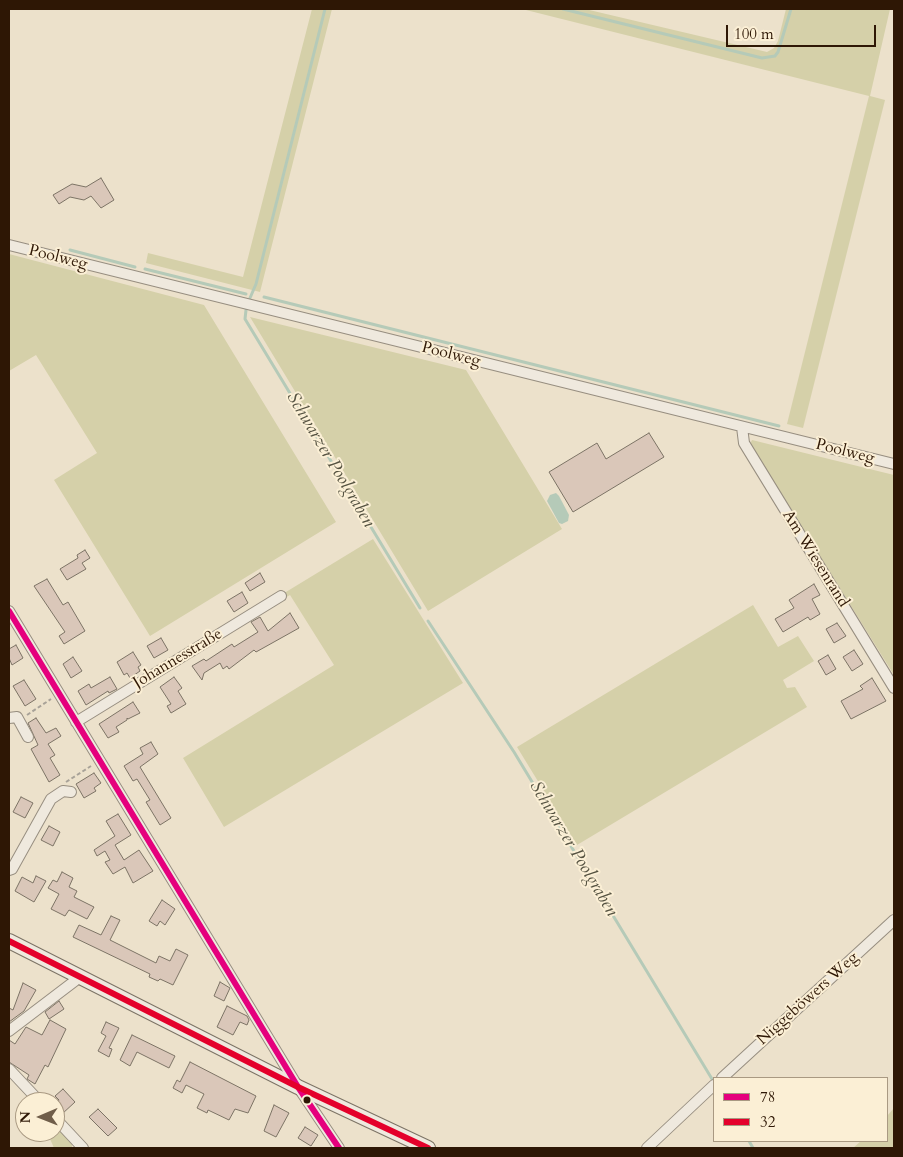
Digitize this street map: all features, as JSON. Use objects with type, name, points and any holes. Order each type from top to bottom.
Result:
[{"type":"main road","points":[[9,941],[298,1087],[428,1148]]},
{"type":"street","name":"Poolweg","points":[[9,245],[894,464]]},
{"type":"street","name":"Am Wiesenrand","points":[[742,427],[744,442],[894,688]]},
{"type":"street","name":"Johannesstraße","points":[[76,722],[281,596]]},
{"type":"street","points":[[9,610],[298,1087],[339,1148]]},
{"type":"street","points":[[13,718],[28,737]]},
{"type":"street","points":[[9,870],[12,869],[51,799],[67,791]]},
{"type":"street","name":"Niggeböwers Weg","points":[[723,1077],[894,920]]},
{"type":"street","points":[[9,1031],[80,977]]},
{"type":"street","points":[[9,1069],[31,1092]]},
{"type":"street","points":[[647,1148],[713,1087]]},
{"type":"street","points":[[65,1129],[83,1148]]},
{"type":"path","points":[[13,718],[23,718],[59,694]]},
{"type":"path","points":[[67,791],[66,781],[99,760]]},
{"type":"shaded area","points":[[312,9],[332,9],[260,292],[146,263],[148,253],[243,277]]},
{"type":"shaded area","points":[[522,9],[585,9],[767,52],[774,48],[778,41],[786,9],[890,9],[870,96],[885,100],[803,428],[787,424],[869,96]]},
{"type":"shaded area","points":[[9,254],[204,305],[336,522],[150,636],[54,480],[97,453],[36,355],[9,371]]},
{"type":"shaded area","points":[[250,317],[466,370],[562,529],[428,611]]},
{"type":"shaded area","points":[[752,440],[894,475],[894,675],[750,444]]},
{"type":"shaded area","points":[[556,493],[569,515],[568,521],[562,524],[559,523],[547,501],[550,495]]},
{"type":"shaded area","points":[[373,539],[463,683],[224,827],[183,758],[334,665],[290,595],[283,599],[281,595]]},
{"type":"shaded area","points":[[753,605],[778,647],[798,636],[814,661],[783,680],[787,688],[795,687],[807,707],[577,845],[517,747]]},
{"type":"shaded area","points":[[894,1108],[894,1148],[853,1148],[860,1142],[888,1142],[888,1115]]},
{"type":"shaded area","points":[[65,1135],[72,1142],[72,1148],[54,1148],[51,1142],[65,1142]]},
{"type":"building","points":[[101,178],[114,200],[101,208],[91,196],[84,200],[70,197],[59,204],[53,195],[72,184],[86,187]]},
{"type":"building","points":[[649,433],[664,457],[573,512],[549,472],[597,443],[606,459]]},
{"type":"building","points":[[85,550],[90,558],[82,563],[86,569],[67,580],[60,569],[78,558],[77,555]]},
{"type":"building","points":[[260,573],[265,582],[250,591],[245,583]]},
{"type":"building","points":[[47,579],[63,605],[68,602],[85,631],[64,644],[59,636],[65,632],[34,586]]},
{"type":"building","points":[[814,584],[820,595],[812,599],[820,614],[810,620],[808,617],[783,632],[775,619],[794,608],[789,600]]},
{"type":"building","points":[[242,592],[248,603],[234,612],[227,601]]},
{"type":"building","points":[[290,613],[299,628],[256,652],[254,650],[229,669],[227,666],[223,669],[220,663],[204,673],[202,680],[192,666],[204,659],[206,661],[232,644],[234,647],[258,632],[251,622],[260,617],[268,631]]},
{"type":"building","points":[[837,623],[846,636],[834,643],[826,629]]},
{"type":"building","points":[[161,638],[168,650],[154,658],[147,646]]},
{"type":"building","points":[[16,645],[23,658],[12,665],[9,658],[9,649]]},
{"type":"building","points":[[854,650],[863,664],[852,671],[843,657]]},
{"type":"building","points":[[133,652],[141,665],[138,667],[140,671],[130,678],[127,673],[124,675],[117,662]]},
{"type":"building","points":[[828,655],[836,669],[826,675],[818,661]]},
{"type":"building","points":[[73,657],[82,671],[71,678],[63,664]]},
{"type":"building","points":[[110,677],[117,689],[109,693],[108,691],[86,705],[78,691],[89,684],[91,688]]},
{"type":"building","points":[[174,677],[182,688],[178,691],[186,704],[171,713],[167,706],[171,704],[160,687]]},
{"type":"building","points":[[872,678],[886,701],[851,719],[841,701],[863,689],[860,686]]},
{"type":"building","points":[[24,680],[36,699],[25,706],[13,686]]},
{"type":"building","points":[[133,702],[140,713],[127,718],[127,720],[116,727],[119,732],[108,738],[99,724]]},
{"type":"building","points":[[36,718],[46,733],[56,728],[61,736],[48,744],[55,755],[50,758],[60,775],[49,782],[31,749],[38,745],[28,723]]},
{"type":"building","points":[[151,742],[158,754],[140,767],[171,818],[160,825],[146,802],[150,800],[137,779],[133,781],[124,766],[143,754],[140,748]]},
{"type":"building","points":[[94,773],[101,783],[94,788],[96,791],[84,798],[76,784]]},
{"type":"building","points":[[21,797],[33,803],[25,818],[13,812]]},
{"type":"building","points":[[118,814],[131,835],[115,845],[124,860],[139,850],[153,871],[133,883],[125,867],[113,874],[105,862],[110,860],[105,851],[97,856],[94,850],[115,836],[106,821]]},
{"type":"building","points":[[49,826],[60,832],[53,846],[41,840]]},
{"type":"building","points":[[62,872],[73,878],[69,887],[77,891],[74,897],[94,907],[87,919],[69,910],[65,916],[51,909],[59,894],[48,888],[53,880],[57,882]]},
{"type":"building","points":[[36,876],[46,881],[34,902],[15,891],[22,877],[33,883]]},
{"type":"building","points":[[162,900],[175,909],[165,925],[160,921],[157,926],[149,921]]},
{"type":"building","points":[[111,916],[120,920],[110,940],[156,963],[159,956],[170,961],[176,949],[188,955],[173,985],[160,979],[158,981],[149,977],[150,974],[73,937],[79,925],[101,935]]},
{"type":"building","points":[[220,982],[230,988],[224,1001],[214,996]]},
{"type":"building","points":[[23,983],[36,990],[24,1011],[9,1022],[9,1008],[13,1010]]},
{"type":"building","points":[[59,1001],[64,1009],[49,1019],[45,1012]]},
{"type":"building","points":[[227,1006],[247,1016],[249,1020],[247,1025],[240,1022],[233,1035],[217,1027]]},
{"type":"building","points":[[50,1020],[66,1029],[48,1067],[45,1065],[35,1084],[27,1079],[29,1075],[9,1062],[9,1040],[15,1044],[26,1027],[42,1035]]},
{"type":"building","points":[[106,1022],[119,1028],[109,1048],[112,1049],[109,1057],[98,1051],[106,1036],[101,1033]]},
{"type":"building","points":[[132,1035],[175,1056],[169,1068],[137,1052],[130,1066],[120,1060]]},
{"type":"building","points":[[190,1062],[256,1096],[248,1113],[235,1109],[229,1120],[208,1110],[207,1113],[197,1108],[204,1094],[186,1085],[182,1093],[173,1088],[177,1080],[180,1082]]},
{"type":"building","points":[[63,1089],[75,1102],[65,1111],[65,1092],[60,1092]]},
{"type":"building","points":[[274,1105],[289,1113],[276,1137],[264,1131]]},
{"type":"building","points":[[98,1109],[117,1128],[108,1136],[89,1117]]},
{"type":"building","points":[[305,1127],[318,1135],[311,1146],[298,1138]]},
{"type":"waterway","name":"Schwarzer Poolgraben","points":[[250,298],[256,284],[325,9]]},
{"type":"waterway","points":[[563,9],[762,58],[775,56],[778,52],[791,9]]},
{"type":"waterway","points":[[70,250],[135,267]]},
{"type":"waterway","points":[[145,269],[246,294]]},
{"type":"waterway","points":[[264,297],[779,426]]},
{"type":"waterway","name":"Schwarzer Poolgraben","points":[[246,310],[245,319],[420,608]]},
{"type":"waterway","name":"Schwarzer Poolgraben","points":[[428,621],[514,752],[712,1079]]},
{"type":"waterway","name":"Schwarzer Poolgraben","points":[[750,1142],[753,1148]]},
{"type":"transit line","name":"78","points":[[9,611],[298,1087],[339,1148]]},
{"type":"transit line","name":"32","points":[[9,941],[298,1087],[428,1148]]}]
